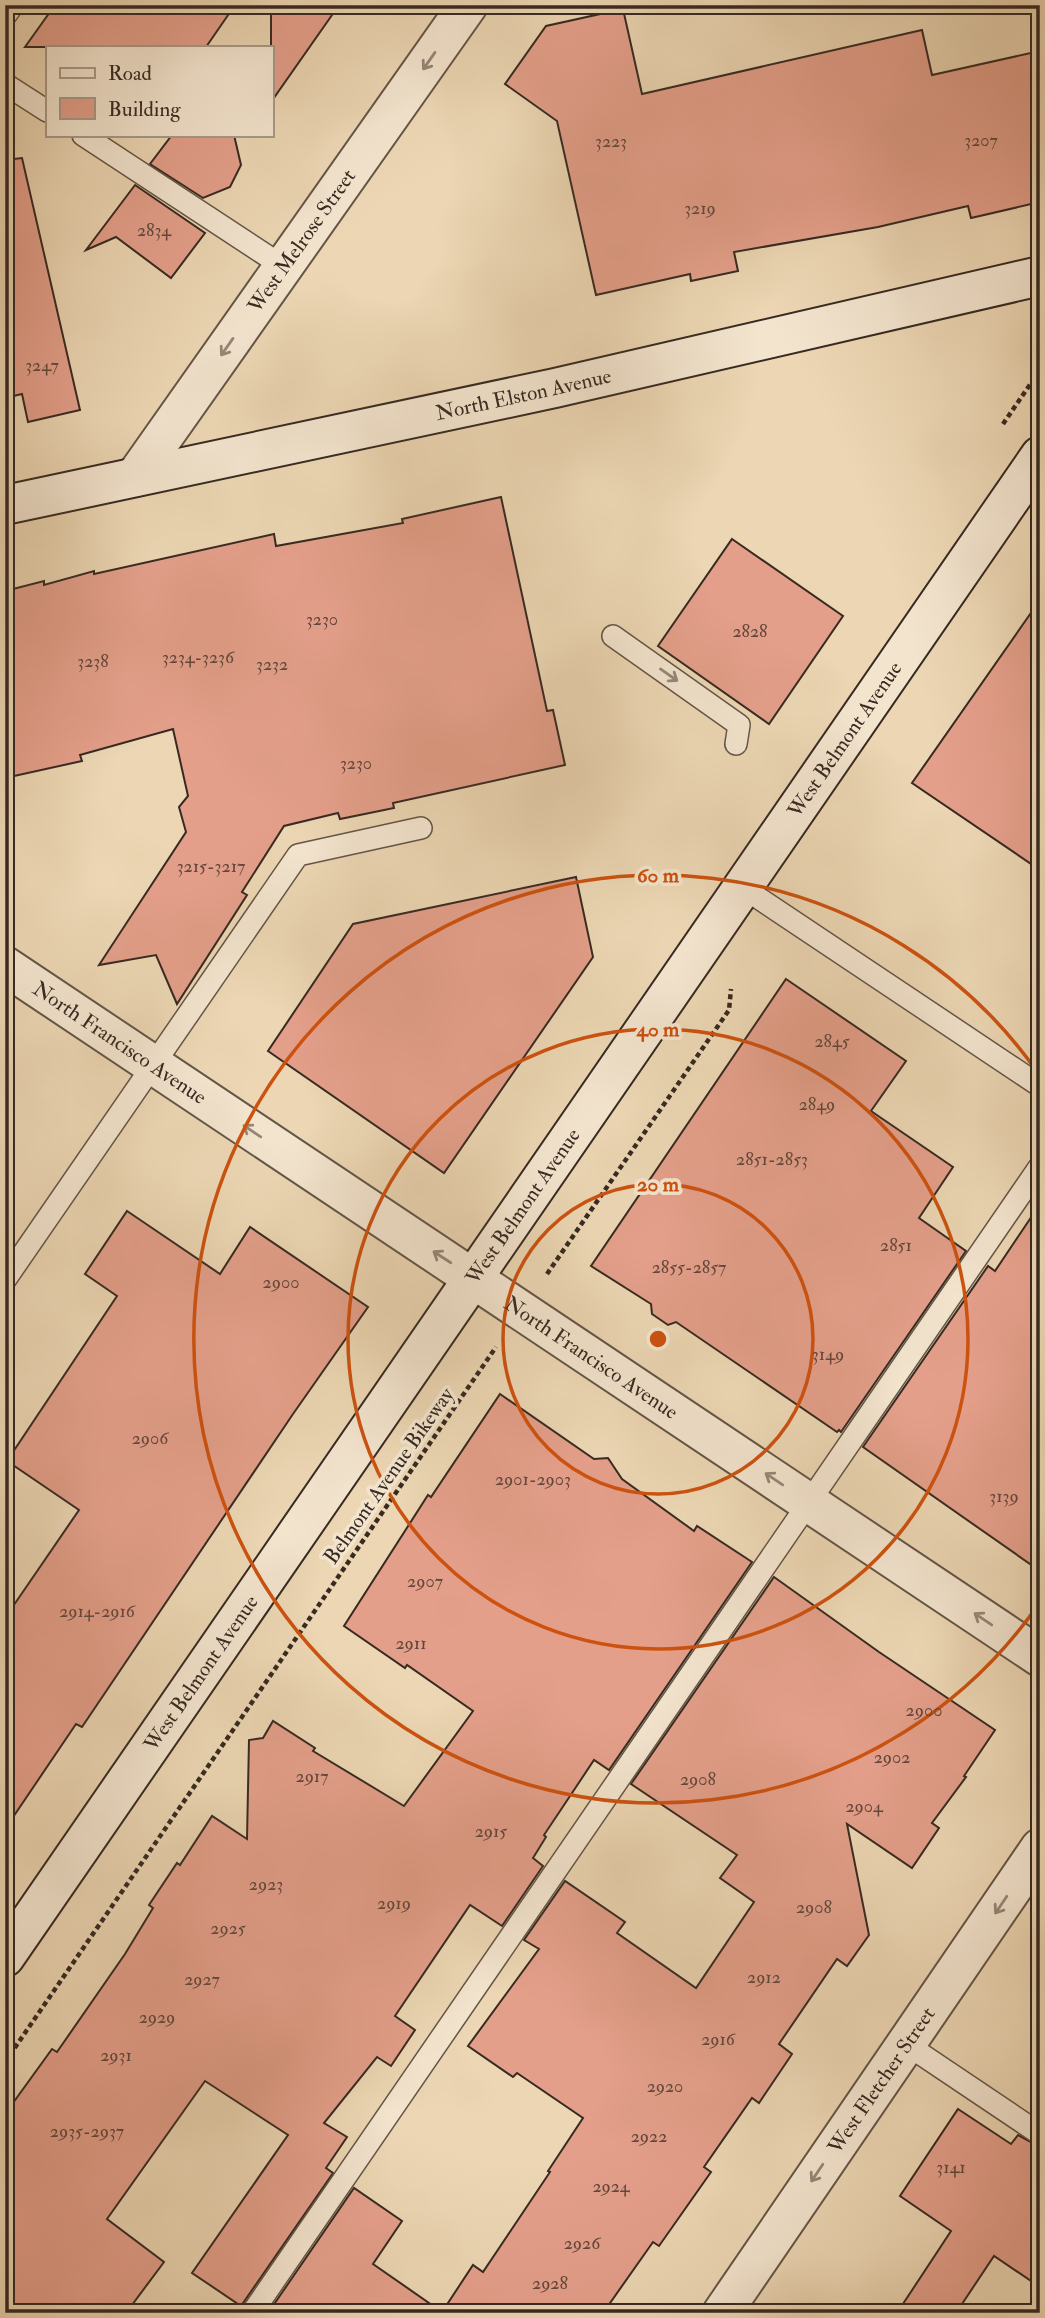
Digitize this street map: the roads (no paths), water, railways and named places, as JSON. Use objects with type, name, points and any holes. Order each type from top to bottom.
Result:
[{"type":"main road","name":"West Melrose Street","points":[[135,477],[284,267],[475,7]]},
{"type":"main road","name":"North Elston Avenue","points":[[5,505],[555,388],[1040,276]]},
{"type":"main road","name":"West Belmont Avenue","points":[[10,1938],[473,1278],[1040,456]]},
{"type":"main road","name":"North Francisco Avenue","points":[[5,966],[1040,1657]]},
{"type":"main road","name":"West Fletcher Street","points":[[722,2313],[1040,1849]]},
{"type":"lane","points":[[5,16],[13,5]]},
{"type":"lane","points":[[5,84],[46,110]]},
{"type":"lane","points":[[85,136],[284,267]]},
{"type":"lane","points":[[613,636],[740,725],[736,744]]},
{"type":"lane","points":[[5,1280],[298,855],[421,828]]},
{"type":"lane","points":[[742,887],[1040,1086]]},
{"type":"lane","points":[[252,2313],[1040,1166]]},
{"type":"lane","points":[[906,2044],[1040,2134]]}]
